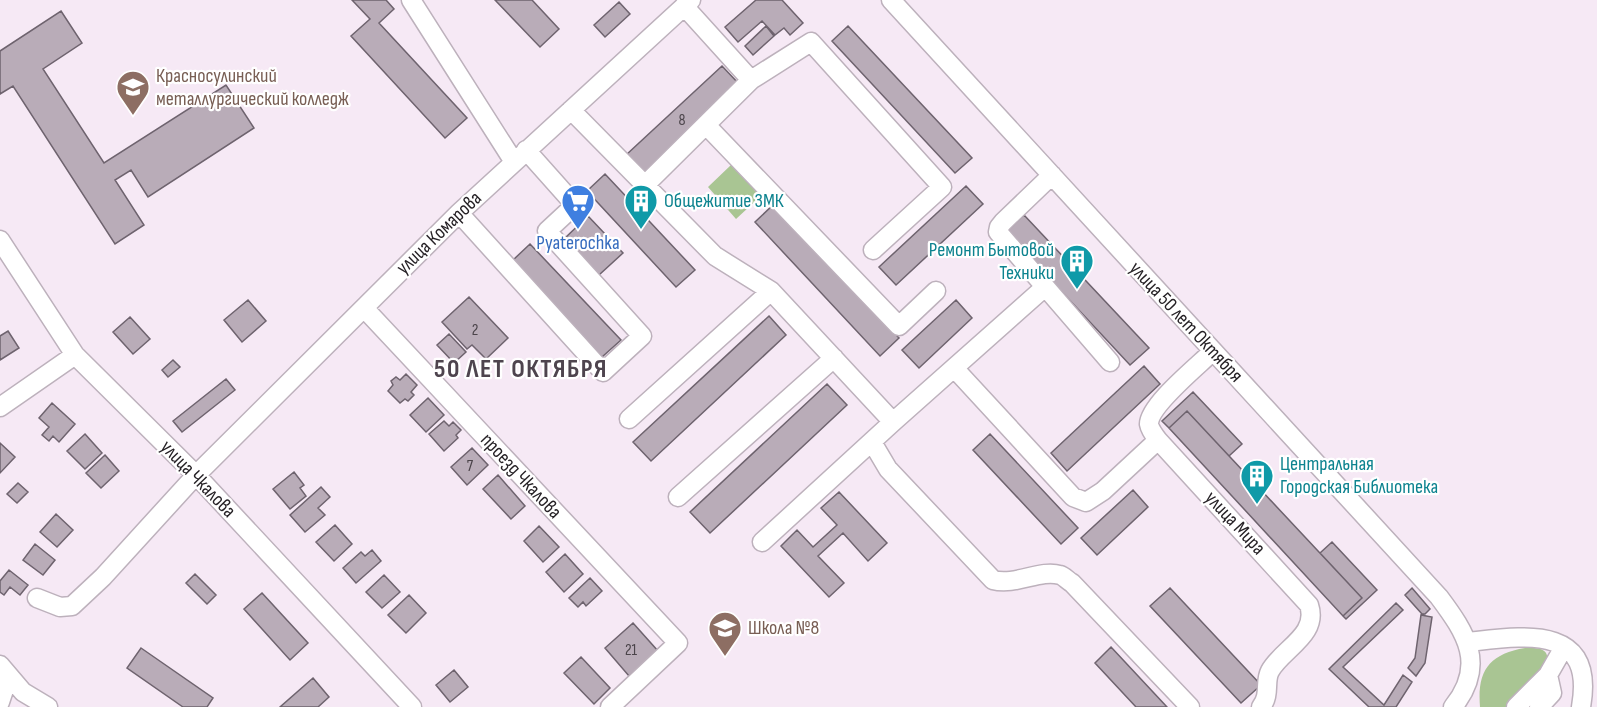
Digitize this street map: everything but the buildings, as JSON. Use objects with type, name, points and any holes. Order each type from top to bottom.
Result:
[{"type":"street","points":[[411,0],[520,156],[575,205],[547,231],[642,336],[603,372],[459,213]]},
{"type":"street","name":"улица 50 лет Октября","points":[[891,0],[1439,597],[1456,620],[1469,647]]},
{"type":"street","points":[[687,3],[751,80]]},
{"type":"street","name":"улица Комарова","points":[[37,598],[60,607],[72,606],[103,577],[196,475],[459,213],[687,3]]},
{"type":"street","points":[[645,185],[751,80],[811,42],[942,187],[873,250]]},
{"type":"street","points":[[571,110],[715,256],[771,291],[893,422]]},
{"type":"street","points":[[706,125],[899,326],[936,291]]},
{"type":"street","points":[[1052,175],[999,226],[998,232],[1110,362]]},
{"type":"street","name":"улица Чкалова","points":[[0,240],[75,355],[196,475],[412,707]]},
{"type":"street","points":[[762,542],[1045,287]]},
{"type":"street","points":[[629,419],[771,291]]},
{"type":"street","name":"проезд Чкалова","points":[[364,308],[678,643],[610,707]]},
{"type":"street","name":"улица Мира","points":[[1213,351],[1153,409],[1149,423],[1158,440],[1309,605],[1312,614],[1311,622],[1304,634],[1272,668],[1268,675],[1268,693],[1261,707]]},
{"type":"street","points":[[0,407],[75,355]]},
{"type":"street","points":[[678,497],[834,358]]},
{"type":"street","points":[[955,369],[1073,498],[1086,502],[1103,491],[1158,440]]},
{"type":"street","points":[[872,442],[888,469],[993,580],[1005,583],[1035,576],[1060,575],[1072,583],[1190,707]]},
{"type":"street","points":[[1453,707],[1463,691],[1467,678],[1469,647],[1533,637],[1545,639],[1570,652],[1580,667],[1583,685],[1581,707]]},
{"type":"street","points":[[1516,707],[1548,675],[1564,647]]},
{"type":"street","points":[[0,702],[5,687],[2,669]]},
{"type":"street","points":[[2,669],[23,692],[48,707]]},
{"type":"street","points":[[1539,707],[1552,693],[1548,675]]},
{"type":"green space","points":[[731,165],[762,195],[736,219],[708,187]]},
{"type":"green space","points":[[1525,648],[1545,651],[1547,663],[1508,707],[1480,707],[1481,683],[1488,666],[1502,655]]},
{"type":"place","name":"Красносулинский металлургический колледж","points":[[133,116]]},
{"type":"place","name":"Pyaterochka","points":[[578,230]]},
{"type":"place","name":"Общежитие 3МК","points":[[641,230]]},
{"type":"place","name":"Ремонт Бытовой Техники","points":[[1077,290]]},
{"type":"place","name":"Центральная Городская Библиотека","points":[[1257,505]]},
{"type":"place","name":"Школа №8","points":[[725,657]]},
{"type":"district","name":"50 ЛЕТ ОКТЯБРЯ","points":[[521,369]]}]
